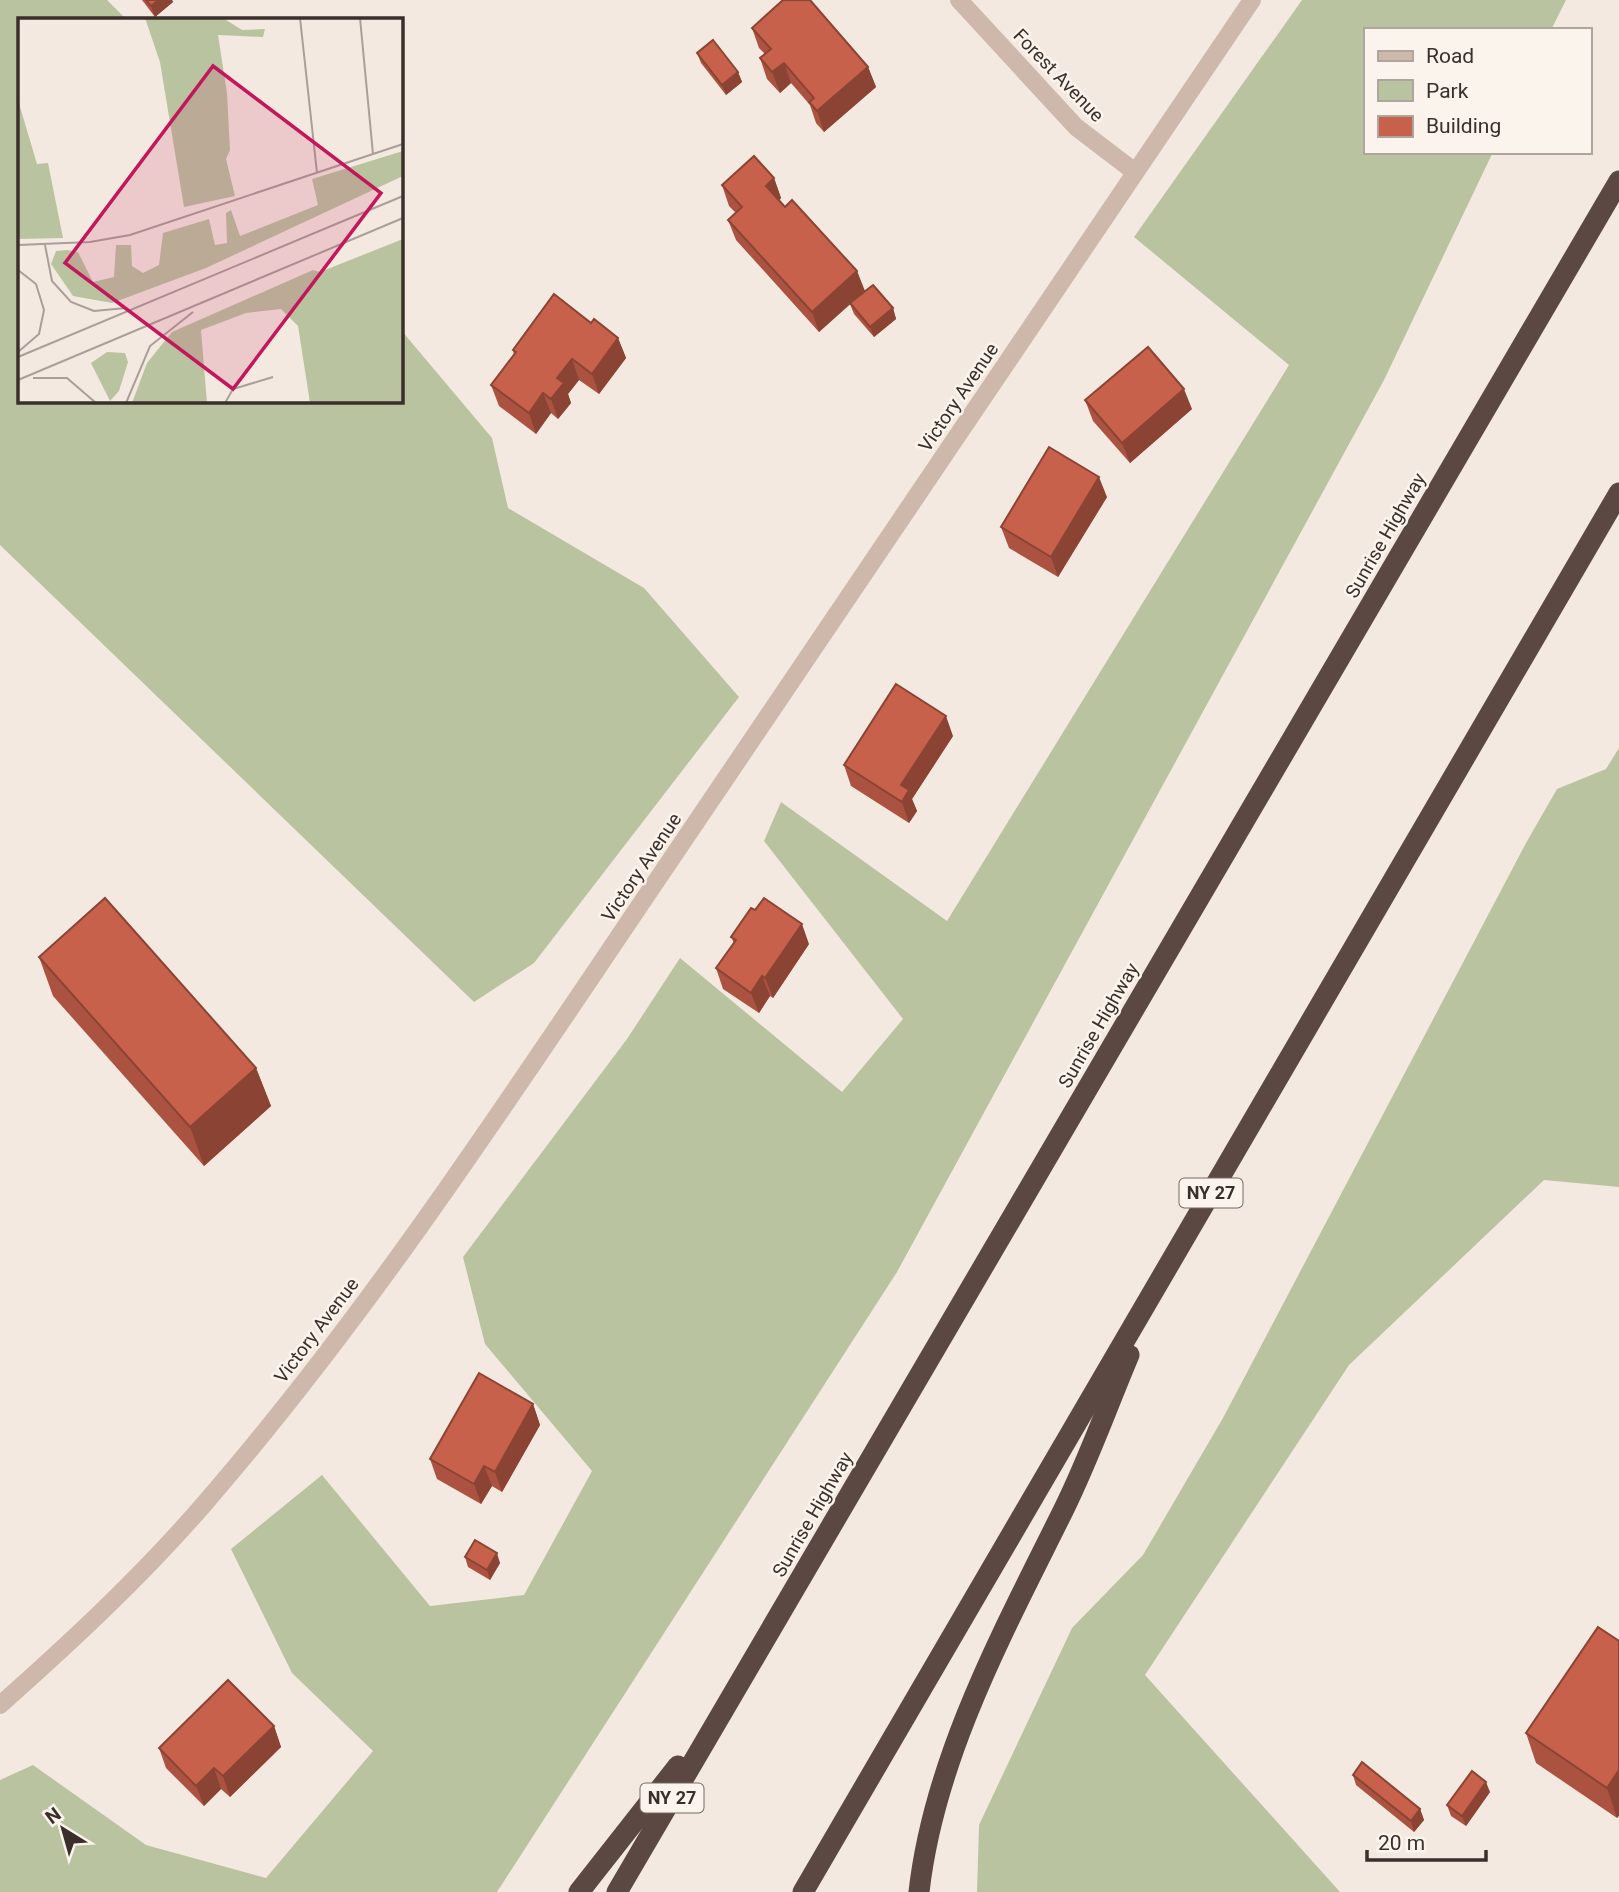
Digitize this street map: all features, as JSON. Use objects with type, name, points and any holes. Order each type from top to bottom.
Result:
[{"type":"highway","name":"Sunrise Highway","points":[[617,1892],[1619,180]]},
{"type":"highway","name":"NY 27","points":[[803,1892],[1619,493]]},
{"type":"highway","points":[[919,1892],[934,1814],[964,1724],[1014,1606],[1064,1508],[1160,1279]]},
{"type":"highway","points":[[579,1892],[727,1704]]},
{"type":"street","name":"Forest Avenue","points":[[959,0],[1076,127],[1135,172]]},
{"type":"street","name":"Victory Avenue","points":[[0,1705],[128,1587],[204,1504],[272,1422],[395,1261],[558,1027],[1252,0]]},
{"type":"green space","points":[[0,0],[107,0],[125,18],[18,18],[18,402],[402,402],[402,331],[492,438],[508,508],[644,588],[739,697],[534,963],[474,1002],[0,545]]},
{"type":"green space","points":[[1302,0],[1566,0],[1552,28],[1364,28],[1364,154],[1492,154],[1384,380],[897,1272],[497,1892],[0,1892],[0,1780],[33,1765],[146,1845],[266,1878],[373,1751],[292,1673],[231,1549],[322,1475],[430,1606],[524,1595],[592,1471],[485,1344],[463,1257],[627,1039],[680,958],[842,1092],[903,1019],[764,841],[781,802],[947,921],[1289,365],[1134,237]]},
{"type":"green space","points":[[1619,748],[1619,1187],[1544,1180],[1349,1365],[1145,1675],[1340,1892],[977,1892],[979,1825],[1072,1628],[1143,1555],[1223,1418],[1557,789],[1606,769]]},
{"type":"building","points":[[146,0],[159,0],[151,6]]},
{"type":"building","points":[[783,0],[810,0],[868,67],[817,111],[809,102],[814,98],[784,63],[772,72],[760,58],[771,49],[752,28]]},
{"type":"building","points":[[713,40],[738,72],[722,85],[697,53]]},
{"type":"building","points":[[754,156],[774,178],[766,186],[785,207],[792,200],[857,271],[812,312],[728,220],[742,207],[722,185]]},
{"type":"building","points":[[873,285],[893,308],[870,327],[850,303]]},
{"type":"building","points":[[554,294],[591,323],[594,319],[618,338],[592,374],[572,359],[557,378],[564,383],[551,399],[543,393],[529,413],[491,385]]},
{"type":"building","points":[[1148,347],[1184,389],[1122,443],[1085,400]]},
{"type":"building","points":[[1049,447],[1099,477],[1051,557],[1001,527]]},
{"type":"building","points":[[896,684],[946,716],[901,785],[909,790],[902,802],[844,765]]},
{"type":"building","points":[[105,898],[256,1068],[190,1127],[39,957]]},
{"type":"building","points":[[764,898],[802,924],[765,978],[762,976],[751,993],[716,968],[736,940],[731,937],[751,908],[755,910]]},
{"type":"building","points":[[479,1373],[533,1404],[495,1472],[484,1466],[474,1484],[430,1459]]},
{"type":"building","points":[[475,1540],[497,1553],[487,1570],[465,1557]]},
{"type":"building","points":[[1598,1627],[1619,1641],[1619,1770],[1607,1788],[1526,1733]]},
{"type":"building","points":[[228,1680],[274,1726],[223,1776],[214,1768],[196,1786],[159,1748]]},
{"type":"building","points":[[1362,1762],[1420,1809],[1411,1821],[1353,1775]]},
{"type":"building","points":[[1472,1771],[1486,1782],[1462,1816],[1447,1805]]}]
